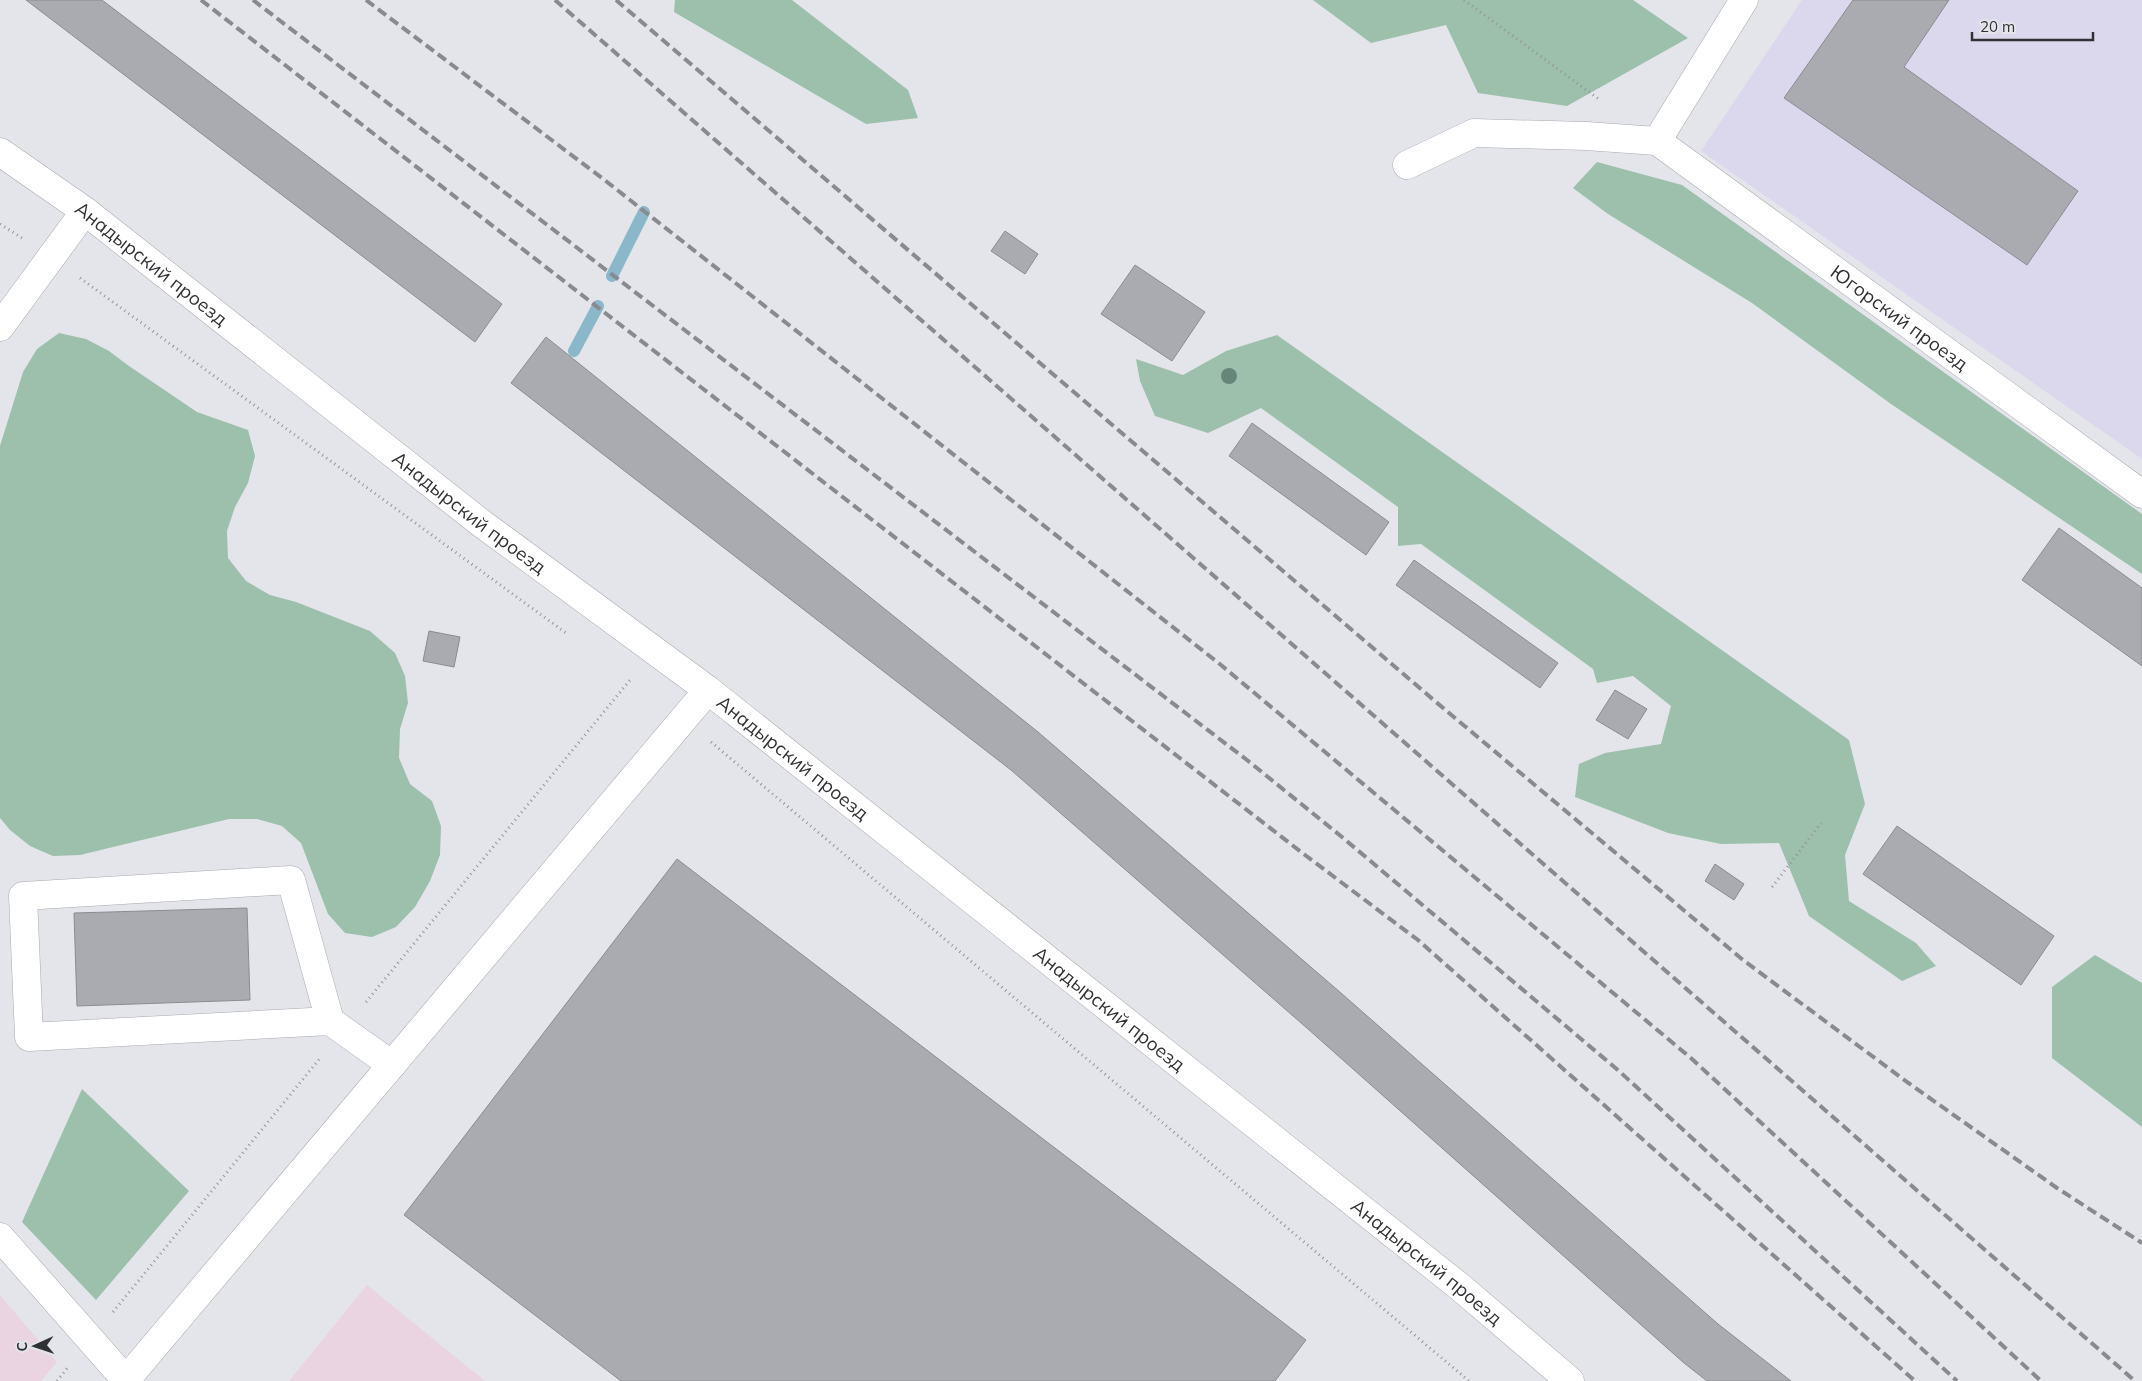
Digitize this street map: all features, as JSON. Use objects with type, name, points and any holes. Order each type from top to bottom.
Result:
[{"type":"street","points":[[1407,165],[1474,133],[1586,136],[1657,142],[1744,0]]},
{"type":"street","name":"Югорский проезд","points":[[1657,142],[2142,494]]},
{"type":"street","name":"Анадырский проезд","points":[[0,152],[84,211],[481,523],[708,690],[1460,1287],[1570,1381]]},
{"type":"street","points":[[0,328],[84,211]]},
{"type":"street","points":[[0,1237],[126,1381],[708,690]]},
{"type":"street","points":[[330,1021],[291,880],[23,896],[30,1037],[330,1021],[392,1065]]},
{"type":"path","points":[[1464,0],[1600,100]]},
{"type":"path","points":[[0,224],[50,256],[574,638]]},
{"type":"path","points":[[630,680],[638,685]]},
{"type":"path","points":[[684,719],[1469,1381]]},
{"type":"path","points":[[1772,887],[1821,823]]},
{"type":"shaded area","points":[[1802,0],[2142,0],[2142,459],[1701,151]]},
{"type":"shaded area","points":[[367,1285],[485,1381],[289,1381]]},
{"type":"shaded area","points":[[0,1295],[57,1362],[41,1381],[0,1381]]},
{"type":"green space","points":[[675,0],[792,0],[908,90],[918,118],[866,124],[674,12]]},
{"type":"green space","points":[[1313,0],[1633,0],[1688,38],[1567,106],[1478,93],[1446,25],[1371,43]]},
{"type":"green space","points":[[1597,162],[1682,185],[2142,514],[2142,574],[1891,404],[1752,303],[1608,214],[1573,188]]},
{"type":"green space","points":[[59,333],[86,339],[109,351],[197,412],[248,430],[255,456],[248,483],[235,507],[227,531],[228,558],[246,581],[270,595],[296,602],[370,631],[395,653],[405,676],[408,703],[400,729],[399,758],[410,784],[432,801],[441,826],[440,855],[430,881],[415,907],[396,927],[372,937],[345,933],[328,914],[301,843],[282,826],[257,819],[229,819],[80,855],[53,856],[30,846],[10,830],[0,818],[0,446],[23,372],[37,349]]},
{"type":"green space","points":[[1277,335],[1849,740],[1865,804],[1845,855],[1849,901],[1916,943],[1936,966],[1902,981],[1809,916],[1779,843],[1721,844],[1668,833],[1575,797],[1579,764],[1605,753],[1661,744],[1671,706],[1633,676],[1597,683],[1593,669],[1421,544],[1398,546],[1398,507],[1261,408],[1208,433],[1155,416],[1140,381],[1136,359],[1183,375],[1226,351]]},
{"type":"green space","points":[[2095,955],[2142,983],[2142,1127],[2052,1058],[2052,987]]},
{"type":"green space","points":[[82,1089],[189,1191],[96,1300],[22,1222]]},
{"type":"building","points":[[26,0],[102,0],[502,304],[475,342]]},
{"type":"building","points":[[1853,0],[1949,0],[1904,67],[2078,191],[2027,265],[1784,98]]},
{"type":"building","points":[[1005,231],[1038,254],[1025,274],[991,251]]},
{"type":"building","points":[[1135,265],[1205,312],[1172,361],[1101,314]]},
{"type":"building","points":[[546,337],[1038,732],[1341,993],[1718,1324],[1791,1381],[1707,1381],[1684,1363],[1308,1029],[1011,770],[511,383]]},
{"type":"building","points":[[1252,423],[1389,522],[1366,555],[1229,456]]},
{"type":"building","points":[[2059,528],[2142,588],[2142,666],[2022,580]]},
{"type":"building","points":[[1414,560],[1558,663],[1540,688],[1396,585]]},
{"type":"building","points":[[429,631],[460,637],[454,667],[423,661]]},
{"type":"building","points":[[1615,690],[1647,709],[1628,739],[1596,720]]},
{"type":"building","points":[[1897,826],[2054,936],[2021,985],[1863,874]]},
{"type":"building","points":[[677,859],[1306,1340],[1275,1381],[621,1381],[404,1215]]},
{"type":"building","points":[[1715,864],[1744,884],[1734,900],[1705,881]]},
{"type":"building","points":[[247,908],[250,1000],[77,1006],[74,913]]},
{"type":"waterway","points":[[612,276],[644,212]]},
{"type":"waterway","points":[[574,351],[598,306]]},
{"type":"railway","points":[[201,0],[1305,855],[1418,940],[1915,1381]]},
{"type":"railway","points":[[253,0],[1247,760],[1342,837],[1619,1071],[1957,1381]]},
{"type":"railway","points":[[366,0],[602,178],[1221,665],[1692,1059],[2041,1381]]},
{"type":"railway","points":[[555,0],[2135,1381]]},
{"type":"railway","points":[[616,0],[1436,702],[1743,960],[1907,1082],[2057,1188],[2142,1243]]}]
